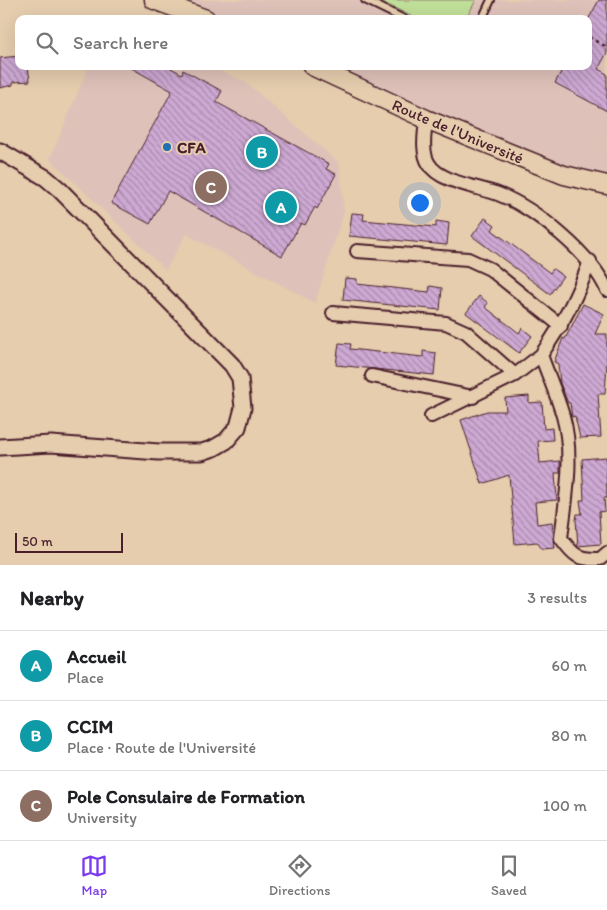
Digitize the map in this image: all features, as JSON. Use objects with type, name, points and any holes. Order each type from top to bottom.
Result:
[{"type":"main road","points":[[154,0],[195,15]]},
{"type":"main road","name":"Route de l'Université","points":[[321,70],[426,119],[564,175],[607,185]]},
{"type":"street","points":[[426,119],[424,145],[428,164],[446,178],[499,194],[533,212],[590,261],[607,290]]},
{"type":"street","points":[[0,151],[53,184],[232,365],[240,378],[243,408],[238,427],[226,441],[202,452],[159,452],[51,444],[0,447]]},
{"type":"street","points":[[357,251],[468,259],[490,269],[561,326]]},
{"type":"street","points":[[431,416],[516,375],[541,355],[561,326],[578,296],[590,261]]},
{"type":"street","points":[[333,313],[446,323],[466,332],[516,375]]},
{"type":"street","points":[[541,355],[563,417],[568,454],[567,490],[561,538],[570,550],[583,560],[600,559],[607,553]]},
{"type":"street","points":[[372,376],[473,397]]},
{"type":"lane","points":[[365,0],[396,15]]},
{"type":"lane","points":[[484,15],[491,0]]},
{"type":"path","points":[[592,39],[607,47]]},
{"type":"shaded area","points":[[154,0],[607,0],[607,185],[331,70],[592,70],[592,15],[195,15]]},
{"type":"shaded area","points":[[87,70],[218,70],[244,81],[339,163],[344,211],[315,303],[186,234],[166,270],[50,159]]},
{"type":"green space","points":[[378,0],[476,0],[468,15],[409,15]]},
{"type":"building","points":[[599,0],[607,0],[607,53],[598,69],[607,74],[607,111],[555,83],[562,70],[592,70],[591,15]]},
{"type":"building","points":[[15,56],[15,70],[29,70],[30,81],[13,82],[13,85],[0,88],[0,58]]},
{"type":"building","points":[[135,70],[174,70],[182,74],[183,70],[222,91],[216,102],[329,164],[326,169],[336,174],[317,209],[315,207],[305,225],[301,223],[282,256],[168,191],[150,224],[111,203],[172,91]]},
{"type":"building","points":[[352,213],[364,214],[363,220],[436,227],[436,221],[449,223],[447,245],[349,236]]},
{"type":"building","points":[[485,218],[495,225],[492,230],[550,273],[553,269],[563,276],[550,294],[472,236]]},
{"type":"building","points":[[345,278],[357,279],[357,284],[429,292],[430,286],[442,288],[440,310],[343,300]]},
{"type":"building","points":[[479,296],[488,303],[485,307],[519,333],[522,328],[532,336],[519,353],[466,313]]},
{"type":"building","points":[[583,304],[604,314],[595,334],[607,334],[605,394],[598,394],[601,437],[580,438],[575,416],[572,417],[570,403],[568,403],[560,383],[558,364],[554,362],[563,338],[565,339]]},
{"type":"building","points":[[339,343],[351,344],[350,349],[423,357],[423,351],[436,353],[434,375],[336,365]]},
{"type":"building","points":[[529,396],[529,403],[542,402],[544,429],[552,428],[553,440],[538,441],[540,463],[560,461],[560,473],[555,473],[557,500],[535,502],[537,524],[552,522],[555,548],[542,549],[537,542],[515,544],[509,475],[482,484],[461,420],[487,411],[506,411],[505,398]]},
{"type":"building","points":[[606,457],[607,498],[604,498],[605,511],[599,512],[601,544],[578,546],[576,520],[577,514],[582,514],[580,500],[584,500],[582,459]]},
{"type":"place","name":"CFA","points":[[167,147]]},
{"type":"place","name":"CCIM","points":[[262,152]]},
{"type":"place","name":"Pole Consulaire de Formation","points":[[211,187]]},
{"type":"place","name":"Accueil","points":[[281,207]]}]
